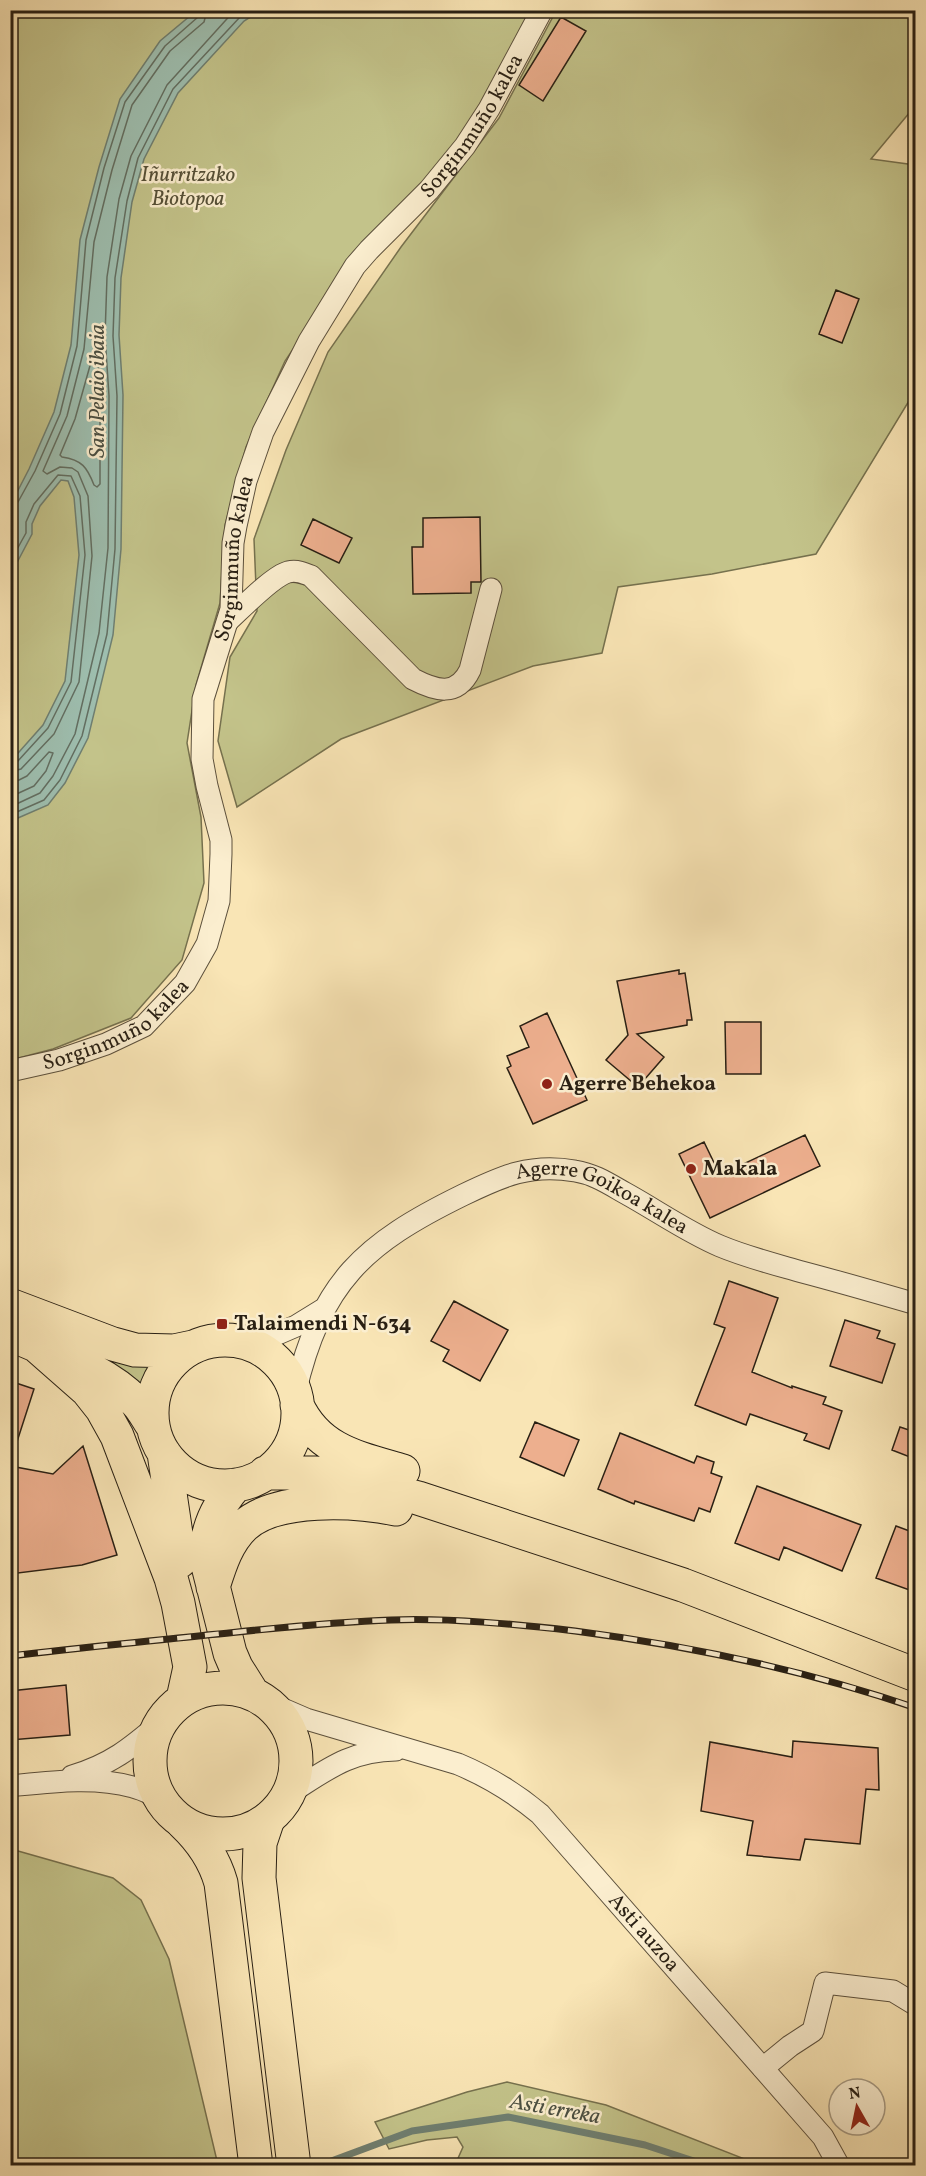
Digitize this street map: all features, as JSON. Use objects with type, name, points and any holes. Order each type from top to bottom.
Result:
[{"type":"highway","points":[[10,1305],[113,1344],[135,1350],[174,1351],[222,1340],[252,1345],[271,1356],[286,1373],[303,1416],[322,1440],[366,1460],[473,1492],[683,1585]]},
{"type":"highway","points":[[24,1340],[108,1379],[138,1404],[177,1468],[195,1479],[215,1485],[250,1479],[316,1473],[363,1482],[683,1585],[915,1675]]},
{"type":"highway","points":[[24,1340],[87,1390],[102,1409],[117,1436],[171,1578],[183,1624],[190,1667]]},
{"type":"highway","points":[[183,1699],[190,1667],[193,1622],[176,1541],[168,1472],[158,1439],[152,1401],[160,1379],[174,1360],[193,1347]]},
{"type":"highway","points":[[183,1823],[204,1832],[226,1835],[248,1830],[268,1820],[280,1807],[290,1792],[296,1774],[297,1754],[292,1735],[283,1717],[261,1698],[236,1667],[230,1653],[206,1558],[210,1525],[222,1502],[250,1479],[280,1460],[291,1443],[297,1424],[296,1399]]},
{"type":"highway","points":[[213,1587],[223,1555],[245,1526],[280,1508],[332,1503],[376,1505],[459,1522],[484,1520]]},
{"type":"highway","points":[[256,2166],[221,1883],[216,1867],[205,1847],[159,1798],[150,1768],[150,1752],[160,1723],[183,1699],[206,1689],[230,1688],[261,1698]]},
{"type":"highway","points":[[268,1820],[260,1843],[259,1878],[294,2166]]},
{"type":"highway","points":[[249,2166],[251,2125]]},
{"type":"street","name":"Sorginmuño kalea","points":[[10,1071],[58,1060],[106,1044],[144,1026],[185,983],[207,944],[219,901],[221,840],[202,759],[203,699],[229,620],[233,543],[240,504],[256,450],[277,401],[309,341],[355,266],[429,190],[472,135],[489,109],[542,10]]},
{"type":"street","points":[[229,620],[286,572],[301,572],[311,576],[413,679],[432,688],[450,689],[465,680],[470,670],[490,589]]},
{"type":"street","name":"Agerre Goikoa kalea","points":[[322,1310],[358,1262],[395,1232],[419,1217],[508,1174],[544,1168],[562,1168],[596,1177],[718,1245],[747,1256],[915,1304]]},
{"type":"street","points":[[252,1345],[296,1326],[322,1310]]},
{"type":"street","points":[[296,1399],[310,1340],[322,1310]]},
{"type":"street","name":"Asti auzoa","points":[[261,1698],[306,1719],[441,1758],[481,1773],[515,1794],[540,1814],[823,2137],[839,2166]]},
{"type":"street","points":[[50,1782],[87,1772],[109,1763],[127,1752],[160,1723]]},
{"type":"street","name":"Asti auzoa","points":[[290,1792],[353,1755],[379,1750],[409,1750]]},
{"type":"street","points":[[10,1786],[50,1782],[106,1782],[136,1787],[159,1798]]},
{"type":"street","points":[[763,2068],[813,2031],[825,1983],[893,1991],[915,2005]]},
{"type":"green space","name":"Iñurritzako Biotopoa","points":[[10,11],[537,11],[456,148],[324,303],[285,361],[246,447],[225,525],[220,603],[196,685],[187,743],[201,817],[204,883],[182,960],[131,1018],[53,1049],[11,1060]]},
{"type":"green space","points":[[556,11],[915,11],[915,106],[871,159],[915,165],[915,391],[816,554],[712,574],[618,587],[602,653],[533,666],[341,739],[237,807],[218,741],[230,657],[257,611],[254,539],[286,450],[328,352],[401,247],[499,118]]},
{"type":"green space","points":[[74,1346],[156,1359],[140,1393]]},
{"type":"green space","points":[[11,1849],[113,1878],[141,1900],[169,1959],[218,2165],[11,2165]]},
{"type":"green space","points":[[507,2082],[606,2105],[755,2163],[753,2166],[455,2165],[463,2147],[457,2137],[427,2140],[389,2149],[375,2122],[467,2092]]},
{"type":"water","name":"San Pelaio ibaia","points":[[196,11],[260,11],[244,21],[178,93],[144,159],[132,202],[121,278],[119,335],[123,395],[121,549],[113,635],[88,738],[65,783],[48,805],[11,821],[11,761],[43,725],[65,681],[79,555],[74,497],[68,481],[61,480],[40,506],[32,524],[32,534],[11,574],[11,504],[54,412],[71,345],[80,240],[120,99],[160,41]]},
{"type":"building","points":[[561,17],[586,31],[543,101],[519,85]]},
{"type":"building","points":[[836,290],[859,299],[842,343],[819,334]]},
{"type":"building","points":[[480,517],[481,582],[471,582],[471,593],[413,594],[412,547],[423,547],[423,518]]},
{"type":"building","points":[[313,519],[352,538],[339,563],[301,545]]},
{"type":"building","points":[[679,970],[679,974],[685,973],[692,1020],[687,1020],[687,1025],[637,1034],[664,1057],[638,1087],[606,1060],[628,1035],[617,981]]},
{"type":"building","name":"Agerre Behekoa","points":[[547,1013],[587,1100],[533,1124],[507,1068],[511,1066],[507,1056],[529,1047],[520,1026]]},
{"type":"building","points":[[725,1022],[761,1022],[761,1074],[726,1074]]},
{"type":"building","points":[[805,1135],[820,1166],[710,1218],[679,1154],[704,1142],[720,1175]]},
{"type":"building","points":[[729,1281],[778,1298],[752,1372],[792,1388],[792,1386],[826,1397],[823,1404],[842,1411],[829,1449],[804,1440],[807,1434],[750,1414],[746,1425],[695,1405],[725,1328],[714,1324]]},
{"type":"building","points":[[454,1301],[508,1330],[480,1381],[443,1361],[449,1350],[431,1341]]},
{"type":"building","points":[[845,1320],[880,1331],[877,1338],[895,1344],[882,1383],[830,1366]]},
{"type":"building","points":[[10,1381],[34,1389],[14,1451],[10,1451]]},
{"type":"building","points":[[535,1422],[579,1440],[564,1476],[520,1457]]},
{"type":"building","points":[[900,1427],[915,1432],[915,1459],[892,1450]]},
{"type":"building","points":[[620,1433],[694,1463],[697,1456],[714,1462],[711,1473],[722,1477],[710,1512],[699,1508],[694,1521],[635,1501],[634,1504],[598,1489]]},
{"type":"building","points":[[83,1446],[117,1555],[82,1565],[10,1574],[10,1466],[53,1474]]},
{"type":"building","points":[[757,1486],[861,1525],[842,1571],[784,1547],[779,1560],[735,1543]]},
{"type":"building","points":[[896,1526],[915,1533],[915,1592],[876,1578]]},
{"type":"building","points":[[66,1685],[70,1735],[10,1740],[10,1691]]},
{"type":"building","points":[[793,1741],[878,1748],[879,1790],[866,1789],[860,1844],[805,1839],[800,1860],[747,1855],[753,1821],[701,1811],[710,1742],[792,1757]]},
{"type":"waterway","name":"Asti erreka","points":[[326,2163],[412,2131],[508,2117],[645,2145],[709,2166]]},
{"type":"railway","points":[[10,1656],[322,1624],[391,1620],[460,1621],[575,1631],[705,1652],[832,1682],[916,1708]]},
{"type":"place","name":"Agerre Behekoa","points":[[547,1084]]},
{"type":"place","name":"Makala","points":[[691,1169]]},
{"type":"place","name":"Talaimendi N-634","points":[[222,1324]]}]
